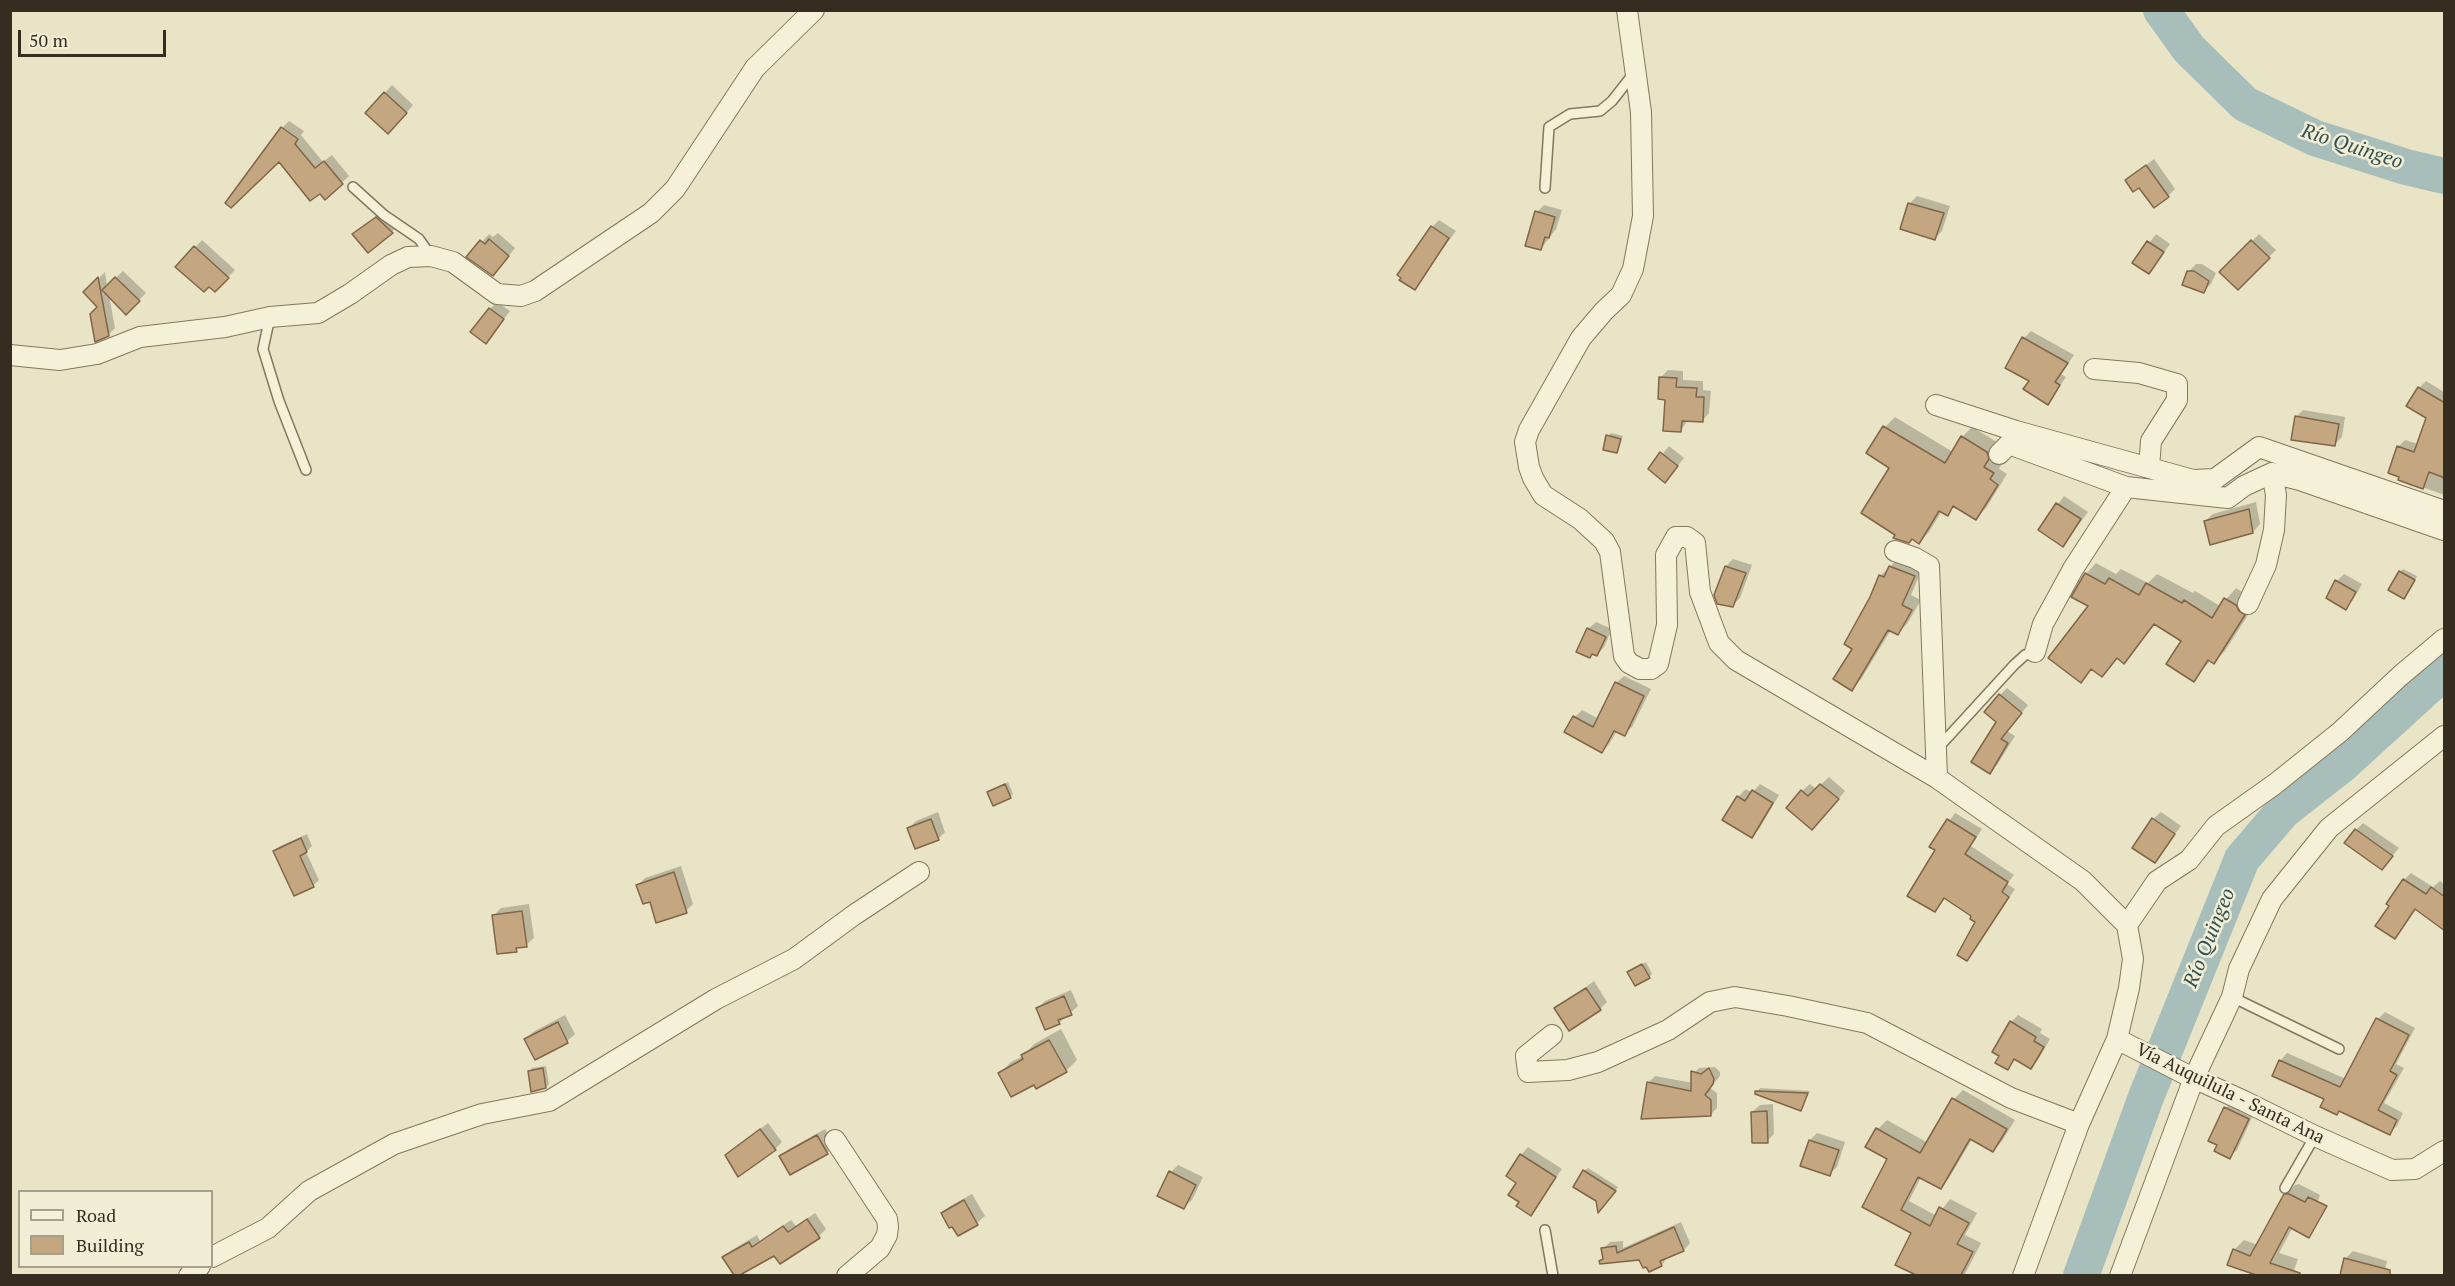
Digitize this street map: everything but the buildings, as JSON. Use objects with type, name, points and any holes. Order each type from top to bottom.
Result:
[{"type":"street","points":[[1627,10],[1641,112],[1643,216],[1633,269],[1621,296],[1581,338],[1529,430],[1525,442],[1526,455],[1533,478],[1544,495],[1580,519],[1604,541],[1610,552],[1622,645],[1624,656],[1629,663],[1640,669],[1651,669],[1658,664],[1667,625],[1666,555],[1676,537],[1687,537],[1695,543],[1700,592],[1719,643],[1736,660],[1937,778],[2083,881],[2127,925],[2133,959],[2117,1039]]},
{"type":"street","points":[[10,355],[60,360],[97,354],[140,337],[225,327],[270,317],[318,312],[350,294],[391,265],[408,257],[431,256],[453,262],[497,294],[521,296],[536,291],[651,213],[675,189],[755,68],[811,12]]},
{"type":"street","points":[[2094,369],[2139,373],[2177,384],[2177,400],[2151,441],[2149,468]]},
{"type":"street","points":[[1936,405],[2016,431],[2193,480],[2215,479],[2259,447],[2445,511]]},
{"type":"street","points":[[1999,454],[2010,444],[2127,487],[2228,498],[2244,486],[2271,473],[2300,480],[2445,530]]},
{"type":"street","points":[[2248,604],[2266,565],[2274,530],[2276,495],[2271,473]]},
{"type":"street","points":[[2038,654],[2043,624],[2073,568],[2127,487]]},
{"type":"street","points":[[1895,551],[1929,566],[1937,778]]},
{"type":"street","points":[[2127,925],[2157,881],[2189,860],[2216,826],[2276,784],[2340,732],[2400,676],[2445,639]]},
{"type":"street","points":[[2120,1275],[2173,1139],[2190,1076],[2232,997],[2239,969],[2272,899],[2286,878],[2329,828],[2445,736]]},
{"type":"street","points":[[213,1256],[268,1228],[309,1191],[394,1144],[482,1114],[549,1101],[716,999],[794,959],[854,915],[920,872]]},
{"type":"street","points":[[1552,1035],[1526,1056],[1528,1072],[1568,1070],[1598,1062],[1668,1030],[1710,1002],[1735,997],[1756,1000],[1868,1023],[2011,1098],[2079,1124]]},
{"type":"street","name":"Vía Auquilula - Santa Ana","points":[[2023,1275],[2079,1124],[2117,1039],[2315,1136],[2392,1170],[2415,1169],[2445,1151]]},
{"type":"street","points":[[836,1140],[886,1219],[888,1227],[887,1235],[880,1248],[847,1275]]},
{"type":"lane","points":[[1545,188],[1549,127],[1570,114],[1600,111],[1612,101],[1635,72]]},
{"type":"lane","points":[[352,187],[384,215],[419,239],[431,256]]},
{"type":"lane","points":[[270,317],[263,349],[279,401],[306,470]]},
{"type":"lane","points":[[1936,750],[2014,665],[2025,655],[2038,654]]},
{"type":"lane","points":[[2232,997],[2339,1049]]},
{"type":"lane","points":[[2285,1188],[2315,1136]]},
{"type":"lane","points":[[1545,1230],[1553,1275]]},
{"type":"waterway","name":"Río Quingeo","points":[[2161,10],[2189,49],[2245,104],[2315,138],[2406,167],[2444,176]]},
{"type":"waterway","name":"Río Quingeo","points":[[2081,1276],[2146,1097],[2242,859],[2283,811],[2343,764],[2444,672]]}]
